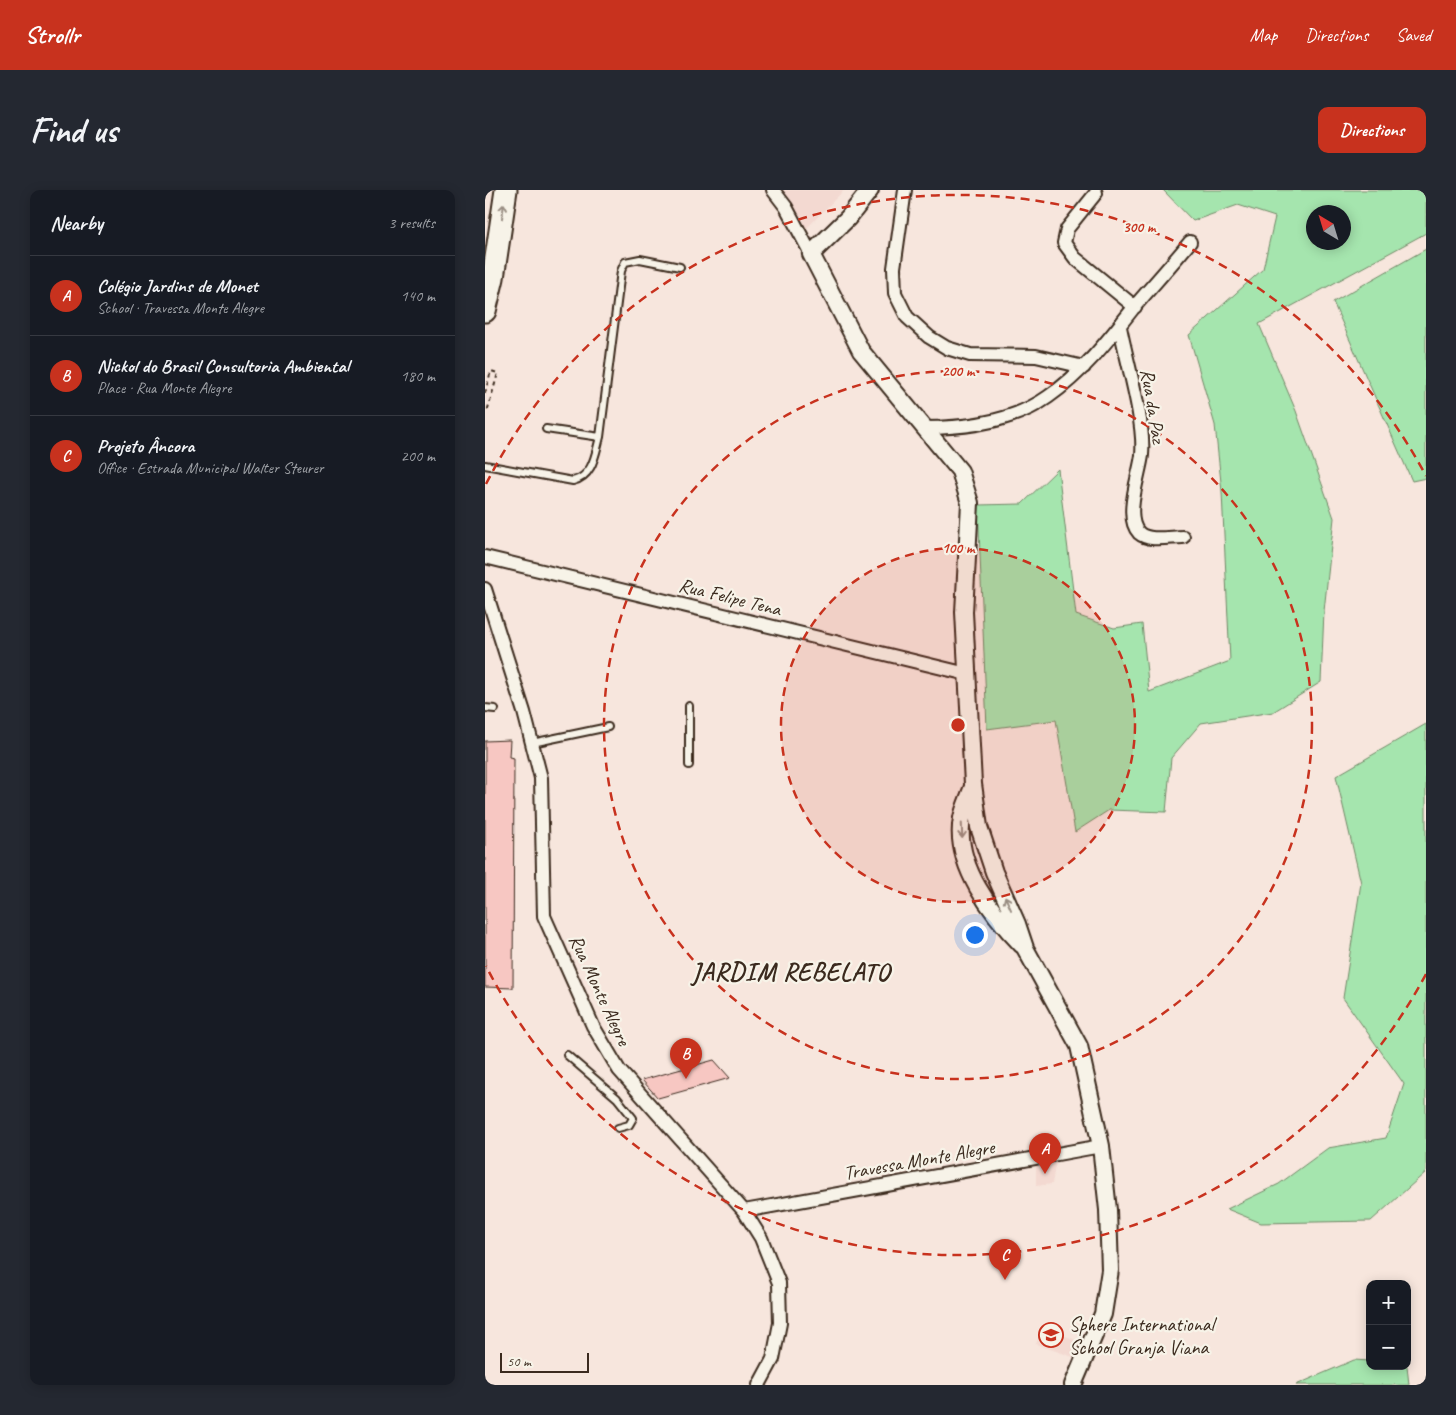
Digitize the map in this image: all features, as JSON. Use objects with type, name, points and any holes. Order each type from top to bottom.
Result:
[{"type":"highway","points":[[485,311],[493,278],[506,190]]},
{"type":"street","points":[[773,190],[786,207],[861,351],[960,471],[970,503],[964,612],[973,784],[979,827],[994,872],[1017,924],[1025,948],[1079,1046],[1101,1146],[1108,1210],[1110,1270],[1103,1314],[1073,1385]]},
{"type":"street","points":[[811,254],[848,218],[870,190]]},
{"type":"street","points":[[905,190],[894,268],[895,293],[907,317],[935,341],[947,348],[970,355],[1036,356],[1084,368]]},
{"type":"street","points":[[1096,193],[1067,229],[1064,243],[1075,258],[1135,307]]},
{"type":"street","points":[[924,428],[949,428],[982,423],[1021,411],[1047,398],[1084,368],[1190,242]]},
{"type":"street","name":"Rua da Paz","points":[[1120,327],[1142,437],[1142,456],[1135,487],[1132,520],[1138,532],[1148,538],[1183,537]]},
{"type":"street","name":"Rua Felipe Tena","points":[[485,557],[967,674]]},
{"type":"street","name":"Rua Monte Alegre","points":[[485,589],[541,778],[544,916],[593,1026],[619,1070],[744,1211],[761,1238],[779,1283],[781,1323],[773,1358],[759,1385]]},
{"type":"street","points":[[973,784],[962,820],[967,861],[987,903],[1025,948]]},
{"type":"street","name":"Travessa Monte Alegre","points":[[744,1211],[1101,1146]]},
{"type":"lane","points":[[485,464],[573,481],[584,479],[589,472],[600,437],[621,271],[625,262],[640,259],[680,267]]},
{"type":"lane","points":[[546,428],[600,437]]},
{"type":"lane","points":[[689,706],[689,765]]},
{"type":"lane","points":[[485,708],[495,709]]},
{"type":"lane","points":[[532,743],[608,728]]},
{"type":"lane","points":[[567,1055],[617,1098],[633,1118],[629,1124],[618,1128]]},
{"type":"path","points":[[485,393],[491,371],[498,373],[487,412]]},
{"type":"shaded area","points":[[783,190],[844,190],[805,230]]},
{"type":"shaded area","points":[[1056,1160],[1052,1184],[1036,1186],[1036,1164]]},
{"type":"shaded area","name":"Sphere International School Granja Viana","points":[[1043,1327],[1083,1343],[1076,1358],[1036,1344]]},
{"type":"green space","points":[[1163,190],[1426,190],[1426,233],[1259,324],[1296,411],[1334,518],[1324,611],[1321,682],[1273,712],[1201,723],[1171,758],[1166,812],[1109,810],[1075,832],[1056,720],[987,729],[978,505],[1022,504],[1058,469],[1076,615],[1114,628],[1142,624],[1149,692],[1230,661],[1222,492],[1215,425],[1189,335],[1263,269],[1275,217],[1238,205],[1193,221]]},
{"type":"green space","points":[[1426,249],[1426,478],[1412,481],[1333,302]]},
{"type":"green space","points":[[1426,724],[1426,1172],[1371,1221],[1261,1223],[1227,1209],[1279,1184],[1328,1148],[1386,1138],[1404,1084],[1343,998],[1361,883],[1336,776]]},
{"type":"green space","points":[[1354,1360],[1366,1361],[1366,1370],[1407,1370],[1409,1385],[1296,1385]]},
{"type":"building","points":[[510,740],[509,757],[514,758],[513,988],[485,987],[485,741]]},
{"type":"building","points":[[714,1060],[730,1078],[658,1098],[642,1080]]},
{"type":"place","name":"Nickol do Brasil Consultoria Ambiental","points":[[686,1079]]},
{"type":"place","name":"Colégio Jardins de Monet","points":[[1045,1174]]},
{"type":"place","name":"Projeto Âncora","points":[[1005,1280]]},
{"type":"place","name":"Sphere International School Granja Viana","points":[[1051,1335]]},
{"type":"district","name":"JARDIM REBELATO","points":[[791,972]]}]
